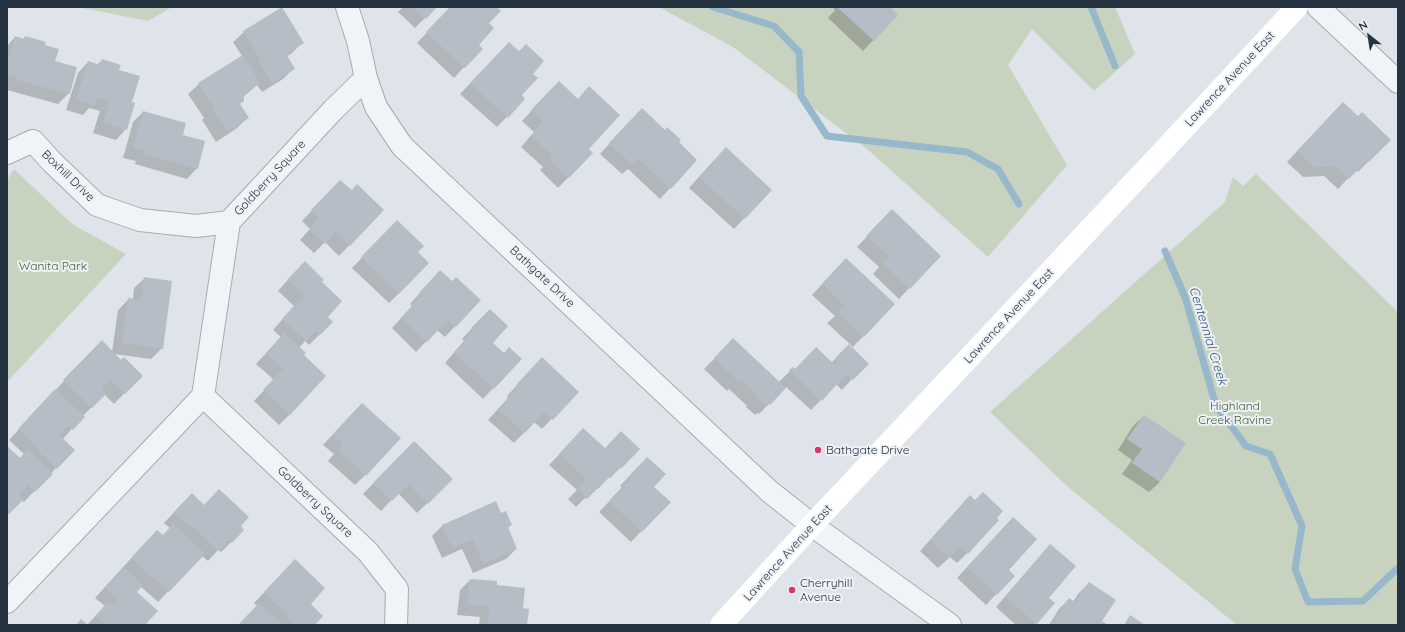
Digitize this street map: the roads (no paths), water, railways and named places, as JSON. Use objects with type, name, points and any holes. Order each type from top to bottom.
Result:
[{"type":"main road","name":"Lawrence Avenue East","points":[[721,625],[1296,7]]},
{"type":"street","name":"Bathgate Drive","points":[[347,7],[358,41],[366,78],[376,107],[402,146],[769,491],[812,526]]},
{"type":"street","points":[[1318,7],[1398,82]]},
{"type":"street","name":"Goldberry Square","points":[[366,78],[334,109],[229,222],[203,396],[368,552],[397,590],[396,625]]},
{"type":"street","name":"Boxhill Drive","points":[[7,153],[33,140],[52,162],[97,204],[140,220],[196,226],[229,222]]},
{"type":"street","points":[[7,602],[203,396]]},
{"type":"street","points":[[812,526],[950,625]]},
{"type":"waterway","points":[[713,7],[774,26],[799,52],[801,96],[827,136],[967,152],[998,169],[1019,204]]},
{"type":"waterway","name":"Centennial Creek","points":[[1091,7],[1115,66]]},
{"type":"waterway","name":"Centennial Creek","points":[[1165,251],[1185,297],[1216,406],[1246,446],[1270,454],[1302,526],[1295,569],[1308,602],[1363,601],[1398,568]]},
{"type":"place","name":"Bathgate Drive","points":[[818,450]]},
{"type":"place","name":"Cherryhill Avenue","points":[[792,590]]},
{"type":"park label","name":"Wanita Park","points":[[53,266]]},
{"type":"park label","name":"Highland Creek Ravine","points":[[1235,413]]}]
